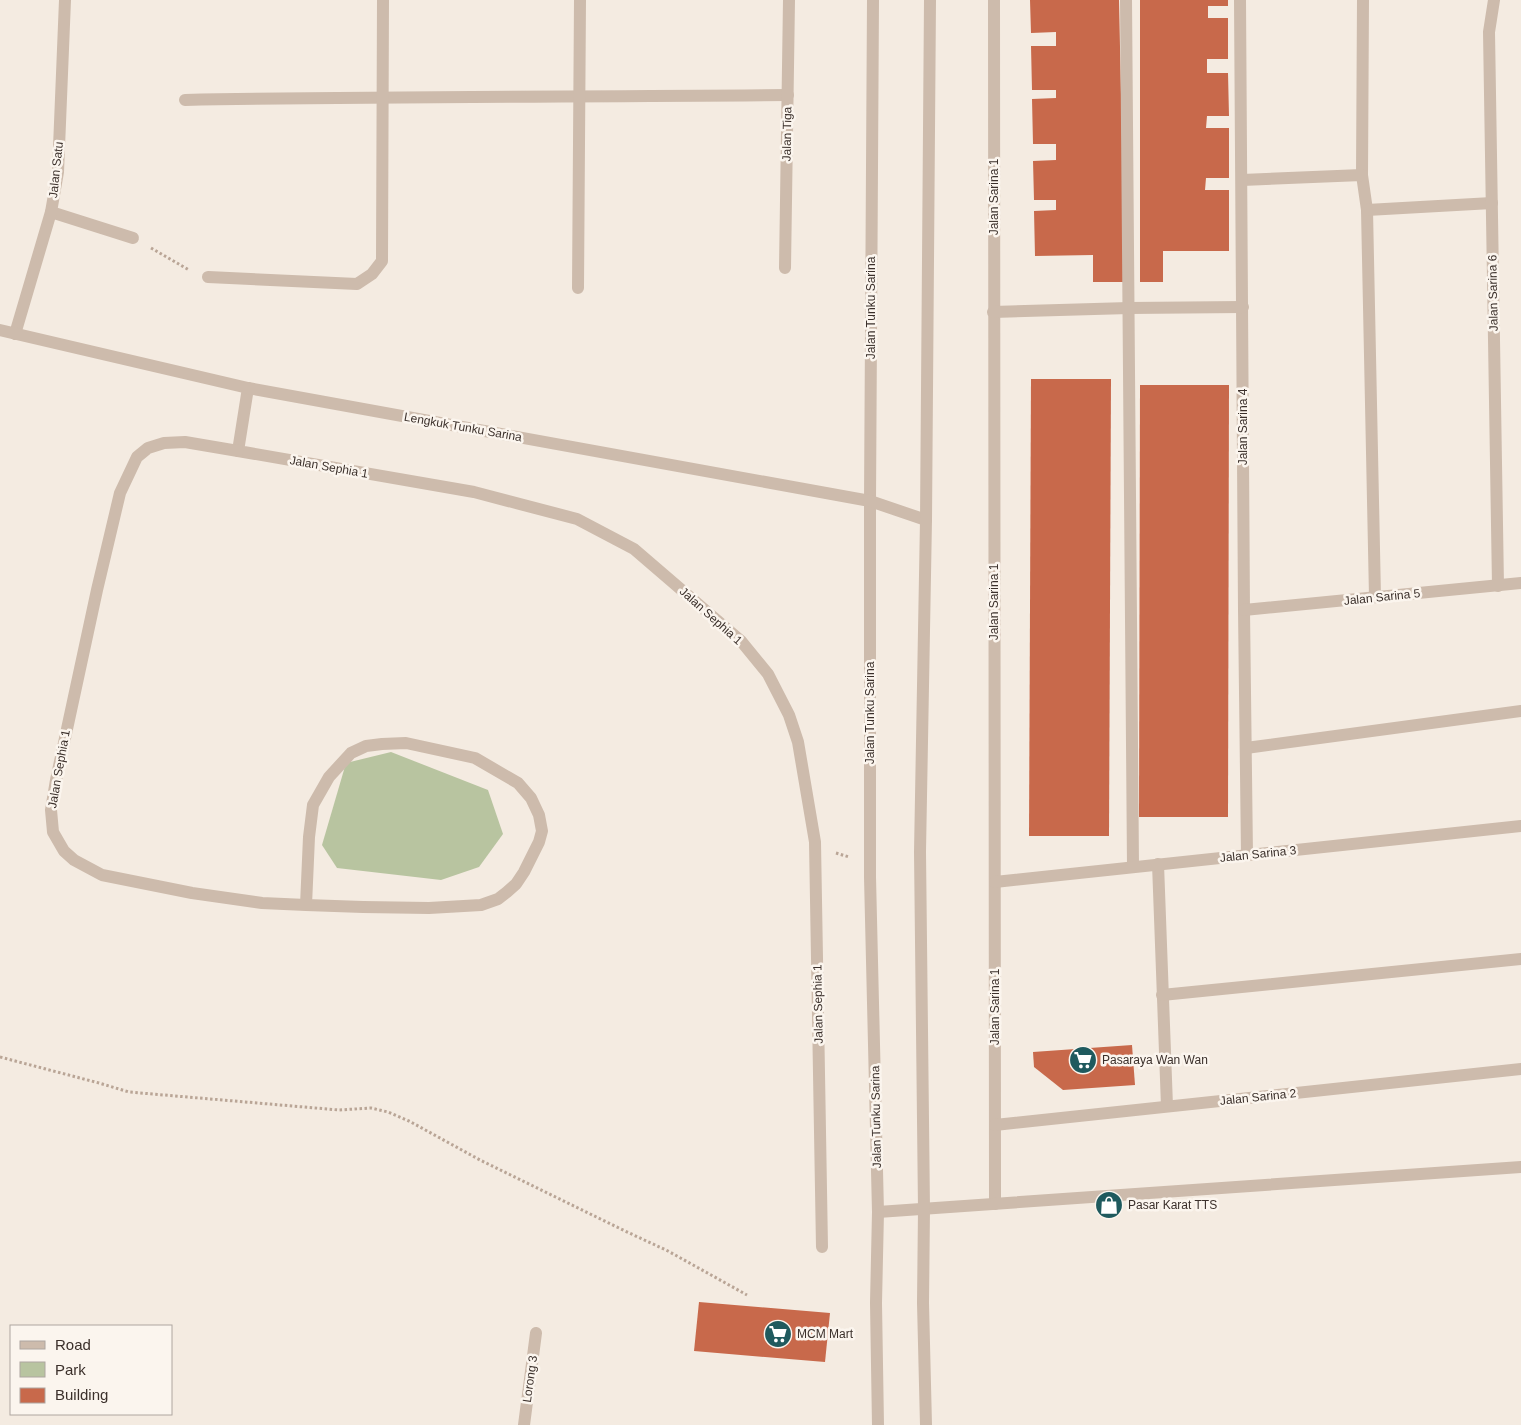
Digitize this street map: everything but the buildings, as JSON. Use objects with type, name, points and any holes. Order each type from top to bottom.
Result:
[{"type":"street","name":"Jalan Satu","points":[[15,334],[51,212],[58,172],[65,0]]},
{"type":"street","points":[[208,277],[357,284],[372,274],[382,261],[383,0]]},
{"type":"street","points":[[578,288],[580,0]]},
{"type":"street","name":"Jalan Tiga","points":[[786,268],[790,0]]},
{"type":"street","name":"Jalan Tunku Sarina","points":[[873,0],[870,877],[878,1212],[876,1303],[878,1425]]},
{"type":"street","points":[[926,1425],[923,1304],[924,1209],[920,852],[926,520],[930,0]]},
{"type":"street","name":"Jalan Sarina 1","points":[[994,0],[995,1204]]},
{"type":"street","points":[[1126,0],[1132,867]]},
{"type":"street","name":"Jalan Sarina 4","points":[[1240,0],[1247,855]]},
{"type":"street","points":[[1363,0],[1362,175],[1367,210],[1375,597]]},
{"type":"street","name":"Jalan Sarina 6","points":[[1494,0],[1489,32],[1498,586]]},
{"type":"street","points":[[185,100],[382,96],[788,95]]},
{"type":"street","points":[[1242,180],[1362,175]]},
{"type":"street","points":[[1367,210],[1492,203]]},
{"type":"street","points":[[51,212],[133,238]]},
{"type":"street","points":[[993,312],[1129,308],[1243,308]]},
{"type":"street","name":"Lengkuk Tunku Sarina","points":[[0,330],[248,388],[870,501],[926,520]]},
{"type":"street","points":[[238,451],[248,388]]},
{"type":"street","name":"Jalan Sephia 1","points":[[306,905],[310,821],[313,805],[328,777],[351,753],[366,746],[406,742],[475,758],[518,783],[531,798],[539,815],[542,831],[539,842],[524,872],[516,884],[498,899],[481,905],[429,908],[306,905],[262,903],[192,893],[102,875],[74,860],[64,851],[57,840],[51,823],[51,810],[56,780],[120,493],[137,457],[148,448],[164,443],[185,442],[474,492],[577,519],[634,549],[741,641],[768,674],[789,715],[798,742],[816,842],[822,1247]]},
{"type":"street","name":"Jalan Sarina 5","points":[[1244,610],[1521,583]]},
{"type":"street","points":[[1246,748],[1521,711]]},
{"type":"street","name":"Jalan Sarina 3","points":[[995,882],[1521,826]]},
{"type":"street","points":[[1158,864],[1167,1106]]},
{"type":"street","points":[[1162,995],[1521,959]]},
{"type":"street","name":"Jalan Sarina 2","points":[[995,1124],[1521,1069]]},
{"type":"street","points":[[878,1212],[1521,1167]]},
{"type":"street","name":"Lorong 3","points":[[524,1425],[536,1332]]},
{"type":"path","points":[[133,238],[185,268],[208,277]]},
{"type":"path","points":[[816,842],[831,851],[858,861],[870,877]]},
{"type":"path","points":[[0,1057],[129,1092],[339,1110],[371,1108],[388,1112],[409,1121],[480,1160],[668,1251],[747,1296]]},
{"type":"green space","points":[[391,752],[488,790],[503,834],[479,867],[441,880],[337,868],[322,845],[346,763]]},
{"type":"place","name":"Pasaraya Wan Wan","points":[[1083,1060]]},
{"type":"place","name":"Pasar Karat TTS","points":[[1109,1205]]},
{"type":"place","name":"MCM Mart","points":[[778,1334]]}]
